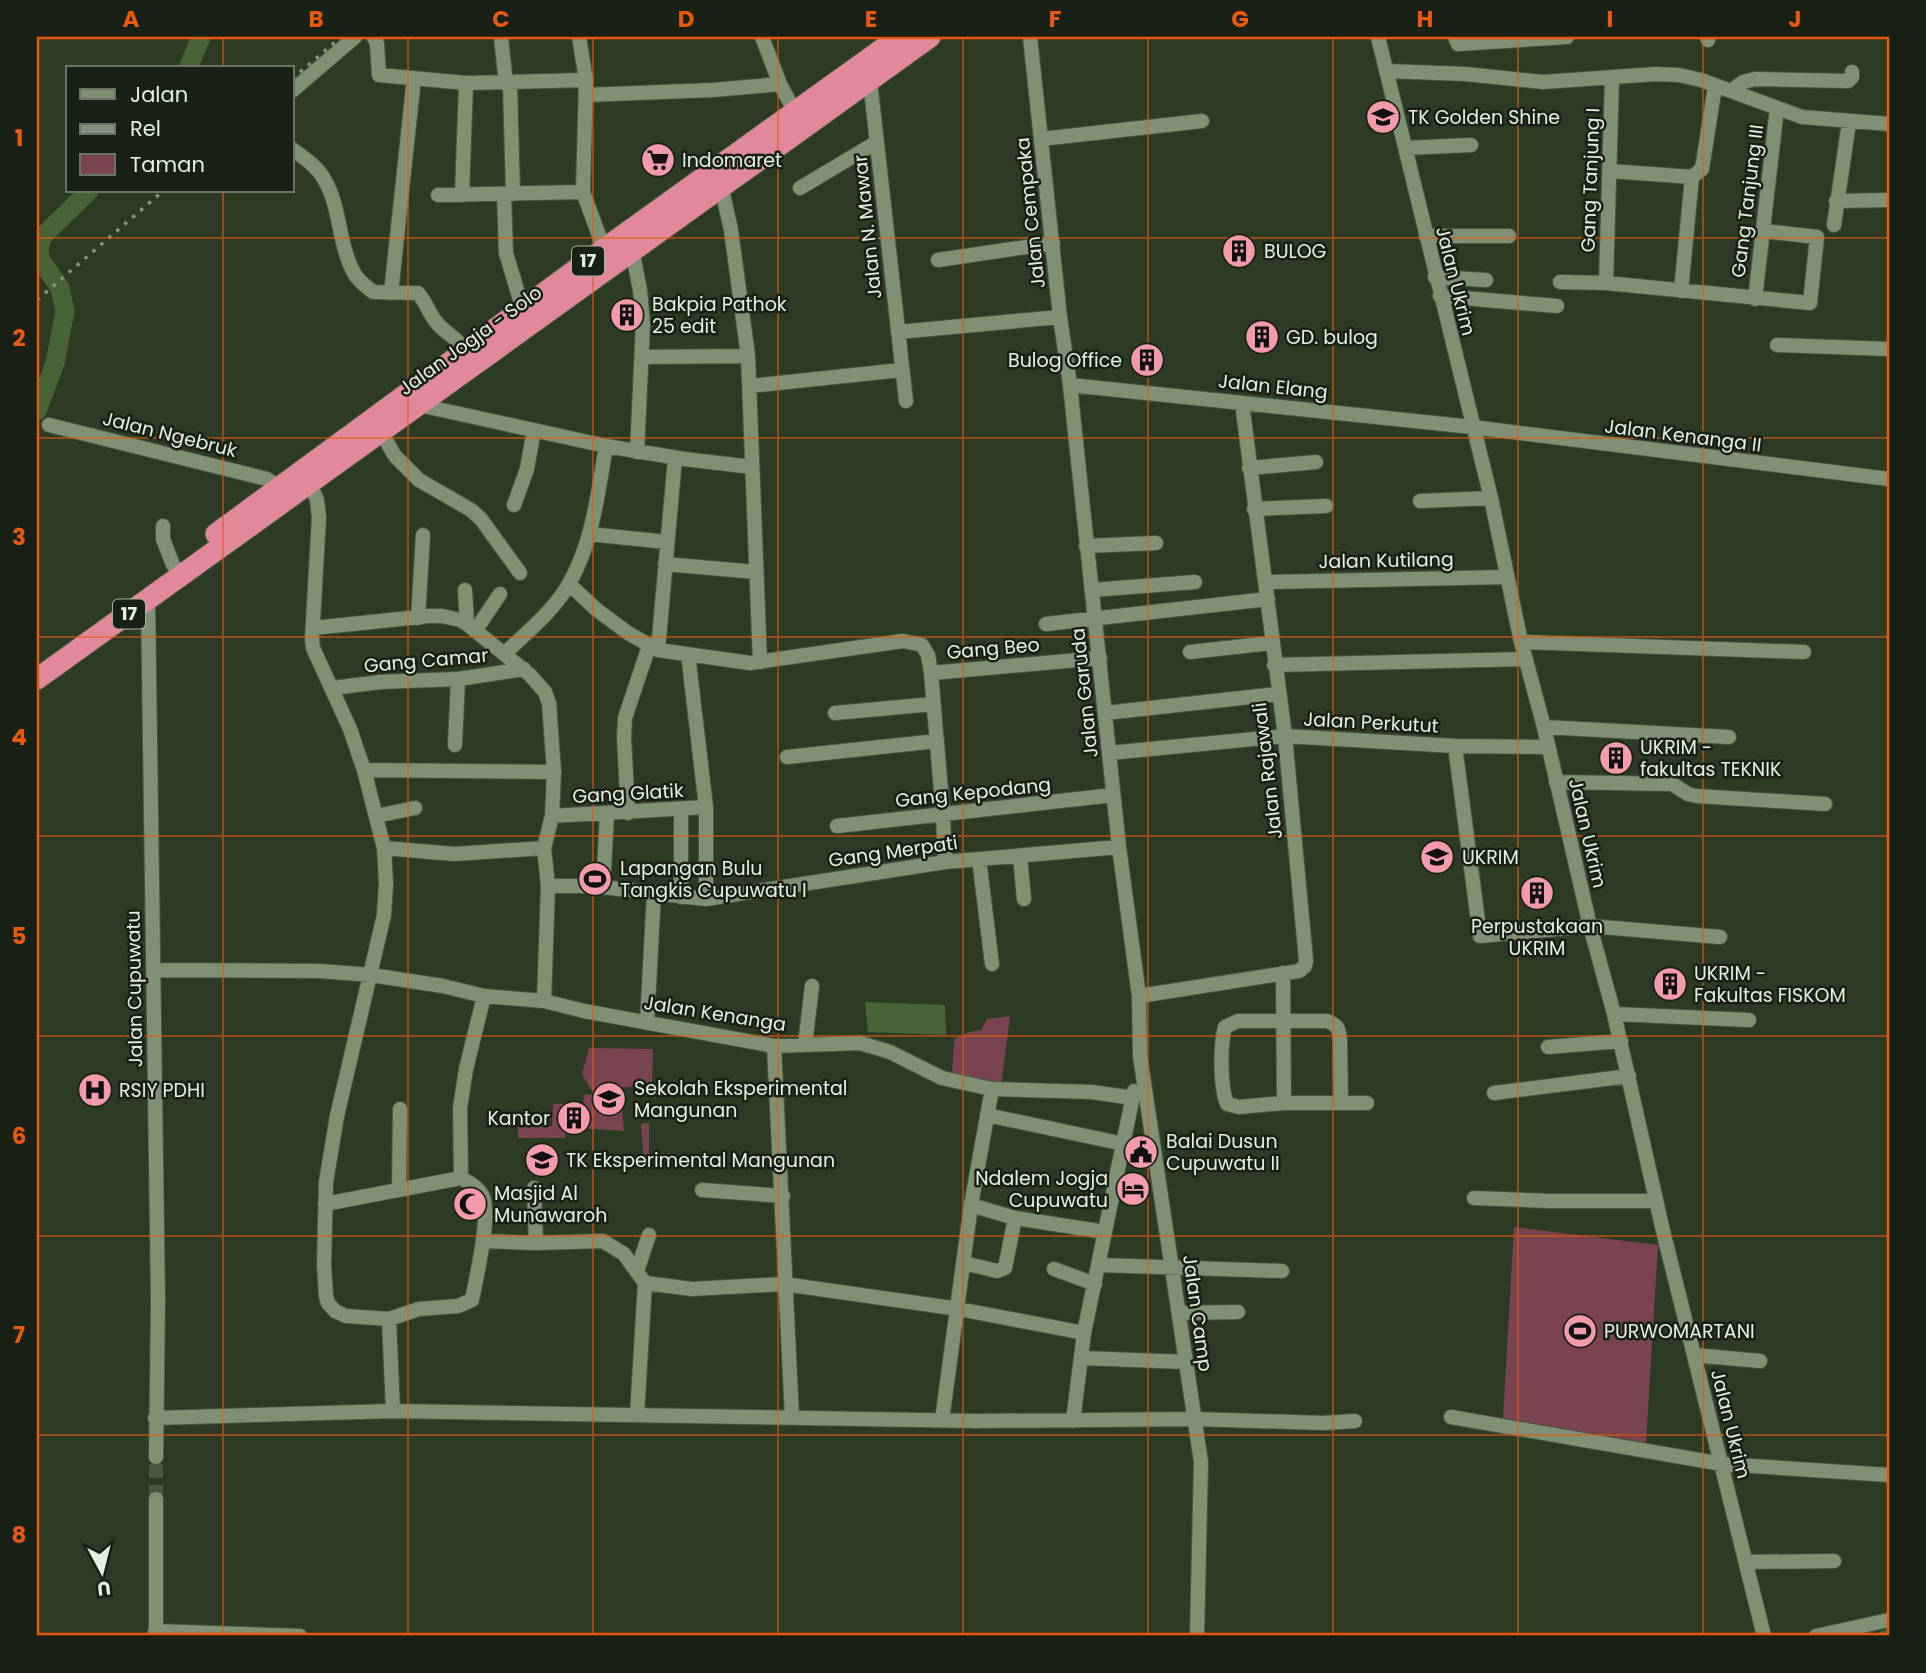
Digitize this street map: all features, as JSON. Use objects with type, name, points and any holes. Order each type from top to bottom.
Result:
[{"type":"highway","name":"Jalan Jogja - Solo","points":[[37,662],[173,565],[216,543],[310,484],[419,405],[632,250],[795,112],[899,37]]},
{"type":"highway","name":"Jalan Jogja - Solo","points":[[37,679],[148,601],[279,487],[604,249],[870,81],[930,37]]},
{"type":"street","points":[[294,89],[355,37]]},
{"type":"street","points":[[374,37],[379,75],[466,83],[713,90],[780,84]]},
{"type":"street","points":[[501,37],[508,83],[506,253],[523,310]]},
{"type":"street","points":[[579,37],[586,87],[583,192],[604,249]]},
{"type":"street","points":[[762,37],[780,84],[795,112]]},
{"type":"street","name":"Jalan Cempaka","points":[[1030,37],[1060,317],[1070,385]]},
{"type":"street","name":"Jalan Ukrim","points":[[1378,37],[1491,498],[1521,642],[1544,727],[1590,926],[1621,1041],[1656,1200],[1764,1636]]},
{"type":"street","points":[[1455,37],[1458,44],[1567,37]]},
{"type":"street","points":[[1386,71],[1465,74],[1543,82],[1656,74],[1679,75],[1731,90],[1802,117],[1889,124]]},
{"type":"street","points":[[1731,90],[1743,82],[1755,79],[1848,81],[1852,72]]},
{"type":"street","points":[[391,293],[414,78]]},
{"type":"street","name":"Gang Tanjung I","points":[[1606,283],[1612,78]]},
{"type":"street","name":"Jalan N. Mawar","points":[[870,81],[906,401]]},
{"type":"street","points":[[462,195],[466,83]]},
{"type":"street","points":[[1610,171],[1692,177],[1702,169],[1715,86]]},
{"type":"street","name":"Gang Tanjung III","points":[[1755,299],[1777,108]]},
{"type":"street","points":[[1041,139],[1202,121]]},
{"type":"street","points":[[1834,225],[1849,122]]},
{"type":"street","points":[[800,188],[877,142]]},
{"type":"street","points":[[1405,148],[1471,145]]},
{"type":"street","points":[[294,151],[317,169],[326,181],[355,275],[373,292],[418,293],[424,299],[434,320],[461,342],[466,351]]},
{"type":"street","points":[[1681,291],[1692,177]]},
{"type":"street","points":[[717,179],[731,230],[748,356],[760,662]]},
{"type":"street","points":[[438,195],[583,192]]},
{"type":"street","points":[[1836,201],[1889,200]]},
{"type":"street","points":[[1560,282],[1606,283],[1810,303],[1817,237],[1763,231]]},
{"type":"street","points":[[1426,236],[1508,236]]},
{"type":"street","points":[[938,260],[1053,243]]},
{"type":"street","points":[[632,250],[640,290],[642,357],[637,452]]},
{"type":"street","points":[[1435,277],[1486,281]]},
{"type":"street","points":[[1440,296],[1558,306]]},
{"type":"street","points":[[898,332],[1060,317]]},
{"type":"street","points":[[1777,345],[1889,349]]},
{"type":"street","points":[[642,357],[748,356]]},
{"type":"street","points":[[750,386],[901,370]]},
{"type":"street","name":"Jalan Elang","points":[[1070,385],[1472,427]]},
{"type":"street","name":"Jalan Garuda","points":[[1070,385],[1119,847],[1139,996]]},
{"type":"street","name":"Jalan Rajawali","points":[[1139,996],[1299,971],[1305,966],[1285,736],[1242,403]]},
{"type":"street","points":[[419,405],[637,452],[752,467]]},
{"type":"street","name":"Jalan Ngebruk","points":[[49,425],[267,479],[279,487]]},
{"type":"street","name":"Jalan Kenanga II","points":[[1472,427],[1889,480]]},
{"type":"street","points":[[514,505],[527,468],[534,430]]},
{"type":"street","points":[[381,432],[395,456],[419,481],[471,510],[481,519],[520,573]]},
{"type":"street","points":[[504,654],[536,624],[569,583],[589,534],[606,446]]},
{"type":"street","points":[[628,813],[625,718],[641,670],[654,648],[675,458]]},
{"type":"street","points":[[1249,468],[1316,462]]},
{"type":"street","points":[[310,484],[317,500],[319,517],[313,648],[332,688],[364,770],[384,848],[386,883],[384,915],[337,1116],[326,1182],[325,1204],[324,1265],[328,1303],[335,1311],[346,1316],[389,1319],[419,1310],[458,1306],[472,1300],[483,1241],[484,1202],[482,1194],[461,1178],[325,1204]]},
{"type":"street","points":[[1420,501],[1491,498]]},
{"type":"street","points":[[1254,509],[1326,506]]},
{"type":"street","points":[[163,526],[163,538],[173,565]]},
{"type":"street","points":[[589,534],[667,542]]},
{"type":"street","points":[[418,618],[423,536]]},
{"type":"street","points":[[1086,546],[1156,543]]},
{"type":"street","points":[[665,564],[756,572]]},
{"type":"street","name":"Jalan Kutilang","points":[[1266,582],[1507,577]]},
{"type":"street","points":[[1092,590],[1195,582]]},
{"type":"street","points":[[569,583],[597,610],[654,648],[732,662],[760,662],[903,641],[922,645],[928,655],[931,673],[943,814],[944,863]]},
{"type":"street","points":[[465,590],[471,628]]},
{"type":"street","points":[[471,628],[499,594]]},
{"type":"street","points":[[1046,624],[1269,599]]},
{"type":"street","name":"Jalan Cupuwatu","points":[[148,601],[158,1301],[156,1457]]},
{"type":"street","points":[[313,628],[442,616],[460,620],[524,669],[545,692],[549,703],[554,772],[552,816],[544,848],[548,886],[544,1001]]},
{"type":"street","points":[[1521,642],[1804,652]]},
{"type":"street","points":[[1190,652],[1272,643]]},
{"type":"street","points":[[688,654],[706,807],[706,899]]},
{"type":"street","name":"Gang Beo","points":[[931,673],[1100,658]]},
{"type":"street","points":[[1274,665],[1527,659]]},
{"type":"street","name":"Gang Camar","points":[[332,688],[380,682],[458,679],[524,669]]},
{"type":"street","points":[[455,745],[458,679]]},
{"type":"street","points":[[1105,713],[1278,694]]},
{"type":"street","points":[[835,713],[933,704]]},
{"type":"street","points":[[1544,727],[1729,737]]},
{"type":"street","name":"Jalan Perkutut","points":[[1109,753],[1285,736],[1455,746],[1548,747]]},
{"type":"street","points":[[787,757],[937,741]]},
{"type":"street","points":[[1455,746],[1480,936],[1590,926],[1720,937]]},
{"type":"street","points":[[364,770],[554,772]]},
{"type":"street","points":[[1556,782],[1672,785],[1698,796],[1825,804]]},
{"type":"street","name":"Gang Kepodang","points":[[837,826],[1114,795]]},
{"type":"street","name":"Gang Glatik","points":[[552,816],[706,807]]},
{"type":"street","points":[[376,816],[415,808]]},
{"type":"street","points":[[681,810],[681,897]]},
{"type":"street","points":[[603,887],[607,814]]},
{"type":"street","name":"Gang Merpati","points":[[548,886],[603,887],[706,899],[944,863],[1119,847]]},
{"type":"street","points":[[384,848],[454,854],[544,848]]},
{"type":"street","points":[[1020,856],[1024,899]]},
{"type":"street","points":[[979,859],[992,964]]},
{"type":"street","points":[[647,1022],[654,893]]},
{"type":"street","name":"Jalan Kenanga","points":[[153,970],[320,971],[371,975],[443,986],[484,996],[544,1001],[774,1046],[860,1043],[890,1052],[942,1078],[992,1088],[1133,1098]]},
{"type":"street","points":[[1283,973],[1284,1103]]},
{"type":"street","points":[[805,1045],[812,986]]},
{"type":"street","points":[[461,1178],[460,1108],[466,1069],[484,996]]},
{"type":"street","name":"Jalan Camp","points":[[1139,996],[1140,1056],[1201,1462],[1197,1636]]},
{"type":"street","points":[[1614,1014],[1749,1020]]},
{"type":"street","points":[[1341,1102],[1338,1027],[1328,1021],[1284,1020],[1230,1023],[1224,1027],[1223,1082],[1227,1104],[1239,1107],[1284,1103],[1367,1103]]},
{"type":"street","points":[[1548,1047],[1621,1041]]},
{"type":"street","points":[[774,1046],[792,1417]]},
{"type":"street","points":[[1073,1420],[1084,1332],[1140,1056]]},
{"type":"street","points":[[1494,1093],[1629,1076]]},
{"type":"street","points":[[942,1420],[971,1205],[992,1088]]},
{"type":"street","points":[[399,1190],[400,1109]]},
{"type":"street","points":[[987,1115],[1124,1144]]},
{"type":"street","points":[[534,1188],[536,1243]]},
{"type":"street","points":[[702,1190],[783,1196]]},
{"type":"street","points":[[1474,1198],[1549,1201],[1656,1200]]},
{"type":"street","points":[[971,1205],[1015,1218],[1105,1232]]},
{"type":"street","points":[[964,1263],[1003,1270],[1015,1218]]},
{"type":"street","points":[[637,1415],[641,1277],[649,1235]]},
{"type":"street","points":[[483,1241],[603,1241],[624,1254],[641,1277],[692,1289],[784,1284],[958,1309],[1084,1332]]},
{"type":"street","points":[[1099,1265],[1282,1271]]},
{"type":"street","points":[[1054,1269],[1095,1283]]},
{"type":"street","points":[[1179,1313],[1238,1312]]},
{"type":"street","points":[[389,1319],[393,1411]]},
{"type":"street","points":[[1694,1355],[1760,1361]]},
{"type":"street","points":[[1082,1358],[1186,1362]]},
{"type":"street","points":[[155,1418],[393,1411],[942,1420],[1355,1421]]},
{"type":"street","points":[[1451,1417],[1722,1464],[1889,1475]]},
{"type":"street","points":[[156,1499],[155,1634],[300,1636]]},
{"type":"street","points":[[1746,1562],[1834,1561]]},
{"type":"street","points":[[1816,1636],[1889,1620]]},
{"type":"green space","points":[[1010,1016],[1001,1087],[952,1076],[954,1039],[981,1030],[987,1019]]},
{"type":"green space","points":[[589,1048],[653,1049],[652,1085],[591,1090],[582,1074]]},
{"type":"green space","points":[[594,1094],[595,1108],[622,1106],[624,1131],[582,1128],[584,1095]]},
{"type":"green space","points":[[553,1104],[566,1104],[565,1138],[518,1138],[518,1127],[552,1126]]},
{"type":"green space","points":[[649,1123],[649,1161],[644,1161],[641,1124]]},
{"type":"green space","name":"PURWOMARTANI","points":[[1514,1227],[1658,1245],[1646,1443],[1503,1418]]},
{"type":"shaded area","points":[[865,1002],[945,1005],[946,1035],[868,1032]]},
{"type":"waterway","points":[[189,66],[201,37]]},
{"type":"waterway","points":[[37,411],[55,363],[65,311],[60,288],[40,259],[39,248],[43,236],[88,192]]},
{"type":"waterway","points":[[1882,1636],[1889,1634]]},
{"type":"tunnel","points":[[156,1457],[156,1499]]},
{"type":"railway","points":[[294,77],[341,37]]},
{"type":"railway","points":[[37,300],[162,192]]},
{"type":"place","name":"TK Golden Shine","points":[[1383,117]]},
{"type":"place","name":"Indomaret","points":[[658,160]]},
{"type":"place","name":"BULOG","points":[[1239,251]]},
{"type":"place","name":"Bakpia Pathok 25 edit","points":[[627,315]]},
{"type":"place","name":"GD. bulog","points":[[1262,337]]},
{"type":"place","name":"Bulog Office","points":[[1147,360]]},
{"type":"place","name":"UKRIM - fakultas TEKNIK","points":[[1616,758]]},
{"type":"place","name":"UKRIM","points":[[1437,857]]},
{"type":"place","name":"Lapangan Bulu Tangkis Cupuwatu I","points":[[595,879]]},
{"type":"place","name":"Perpustakaan UKRIM","points":[[1537,893]]},
{"type":"place","name":"UKRIM - Fakultas FISKOM","points":[[1670,984]]},
{"type":"place","name":"RSIY PDHI","points":[[95,1090]]},
{"type":"place","name":"Sekolah Eksperimental Mangunan","points":[[609,1099]]},
{"type":"place","name":"Kantor","points":[[574,1118]]},
{"type":"place","name":"Balai Dusun Cupuwatu II","points":[[1141,1152]]},
{"type":"place","name":"TK Eksperimental Mangunan","points":[[542,1160]]},
{"type":"place","name":"Ndalem Jogja Cupuwatu","points":[[1133,1189]]},
{"type":"place","name":"Masjid Al Munawaroh","points":[[470,1204]]},
{"type":"place","name":"PURWOMARTANI","points":[[1580,1331]]}]
